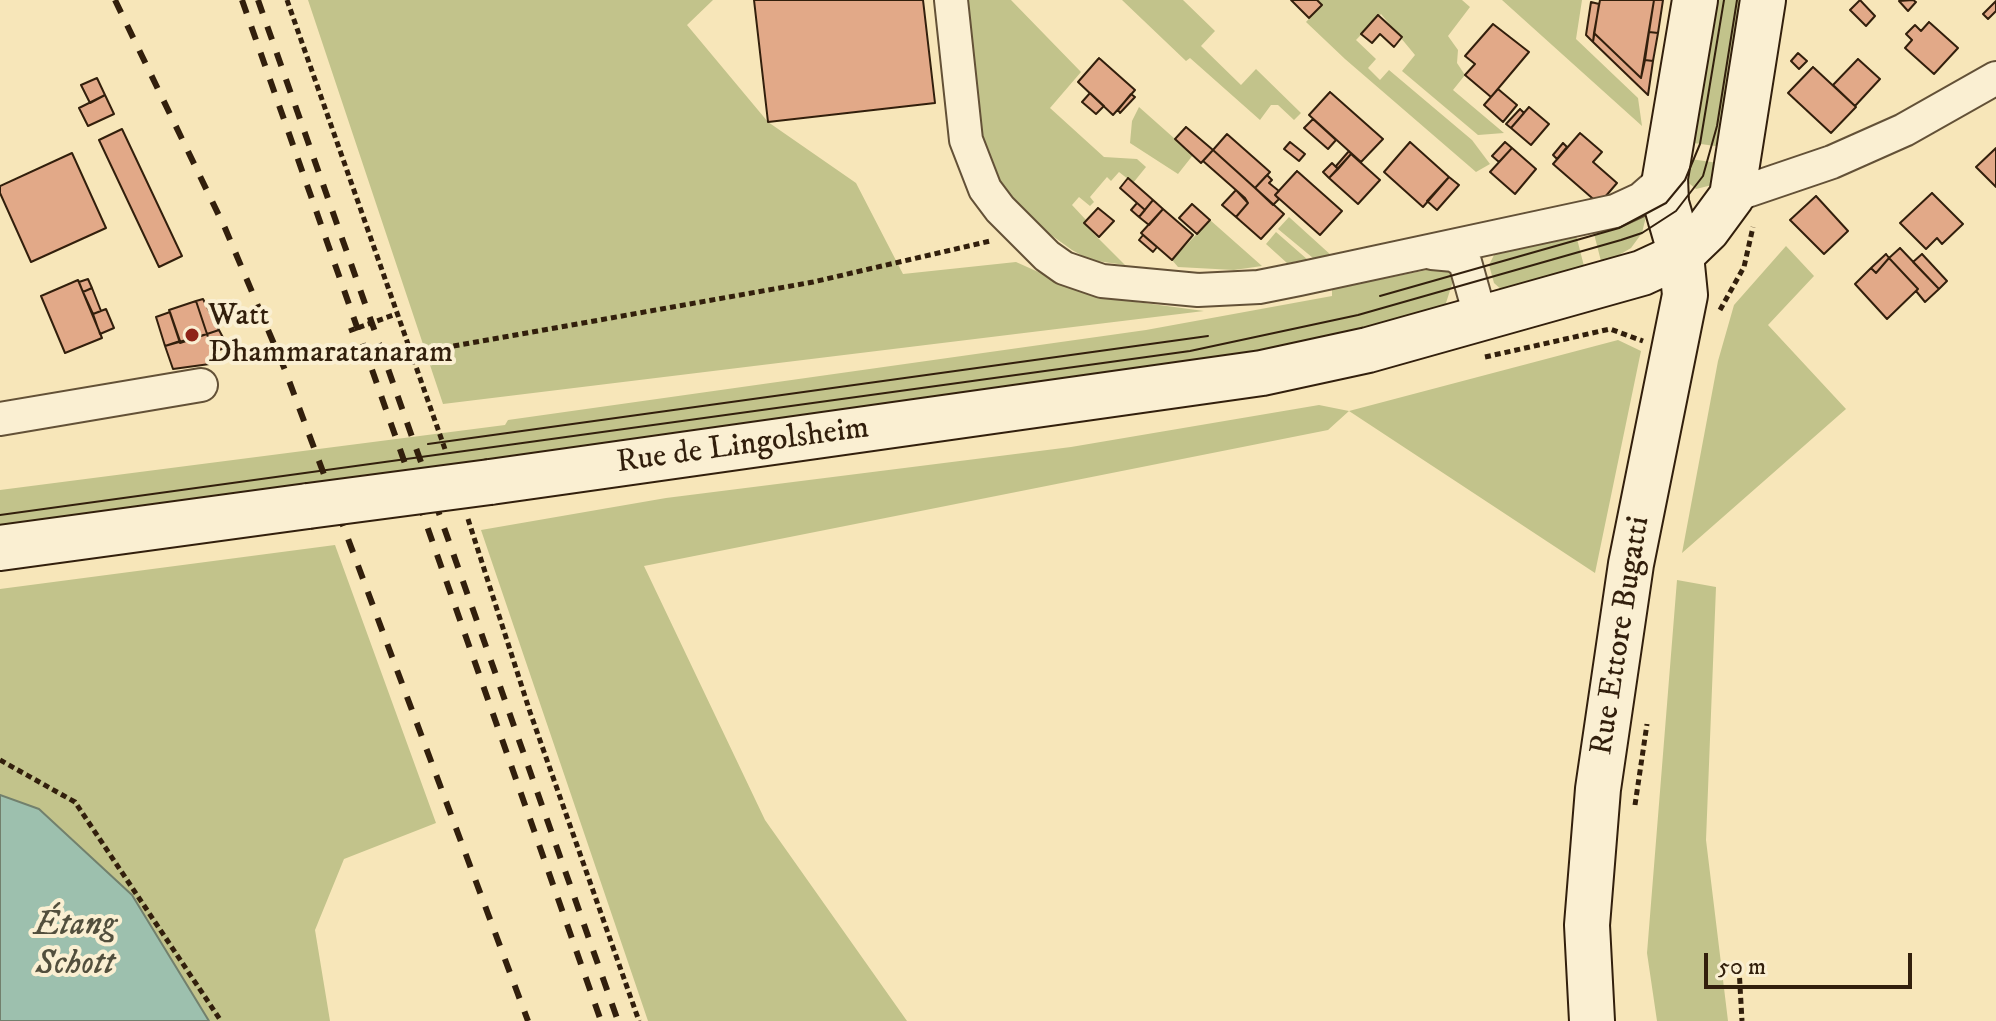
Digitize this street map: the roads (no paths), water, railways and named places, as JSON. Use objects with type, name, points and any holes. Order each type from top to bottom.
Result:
[{"type":"main road","name":"Rue Ettore Bugatti","points":[[1592,1021],[1587,925],[1598,789],[1631,564],[1685,295],[1681,255],[1666,203],[1665,178],[1695,0]]},
{"type":"main road","points":[[1681,255],[1743,193],[1763,0]]},
{"type":"main road","name":"Rue de Lingolsheim","points":[[0,548],[1262,373],[1481,319],[1642,273],[1681,255]]},
{"type":"street","points":[[951,0],[966,140],[985,189],[1047,256],[1081,276],[1160,289],[1259,287],[1615,211],[1641,199],[1665,178]]},
{"type":"street","points":[[1743,193],[1832,162],[1904,130],[1996,78]]},
{"type":"street","points":[[1428,253],[1454,255],[1465,262],[1481,319]]},
{"type":"street","points":[[0,419],[201,385]]},
{"type":"water","name":"Étang Schott","points":[[0,795],[39,809],[132,895],[209,1021],[0,1021]]},
{"type":"tram line","points":[[1380,296],[1619,228],[1666,203],[1685,180],[1700,144],[1724,0]]},
{"type":"tram line","points":[[0,515],[1190,351],[1358,315],[1621,240],[1642,233],[1676,211],[1703,176],[1717,126],[1737,0]]},
{"type":"tram line","points":[[428,444],[1208,336]]},
{"type":"railway","points":[[115,0],[225,228],[285,370],[528,1021]]},
{"type":"railway","points":[[242,0],[601,1021]]},
{"type":"railway","points":[[258,0],[618,1021]]},
{"type":"place","name":"Watt Dhammaratanaram","points":[[192,335]]}]
